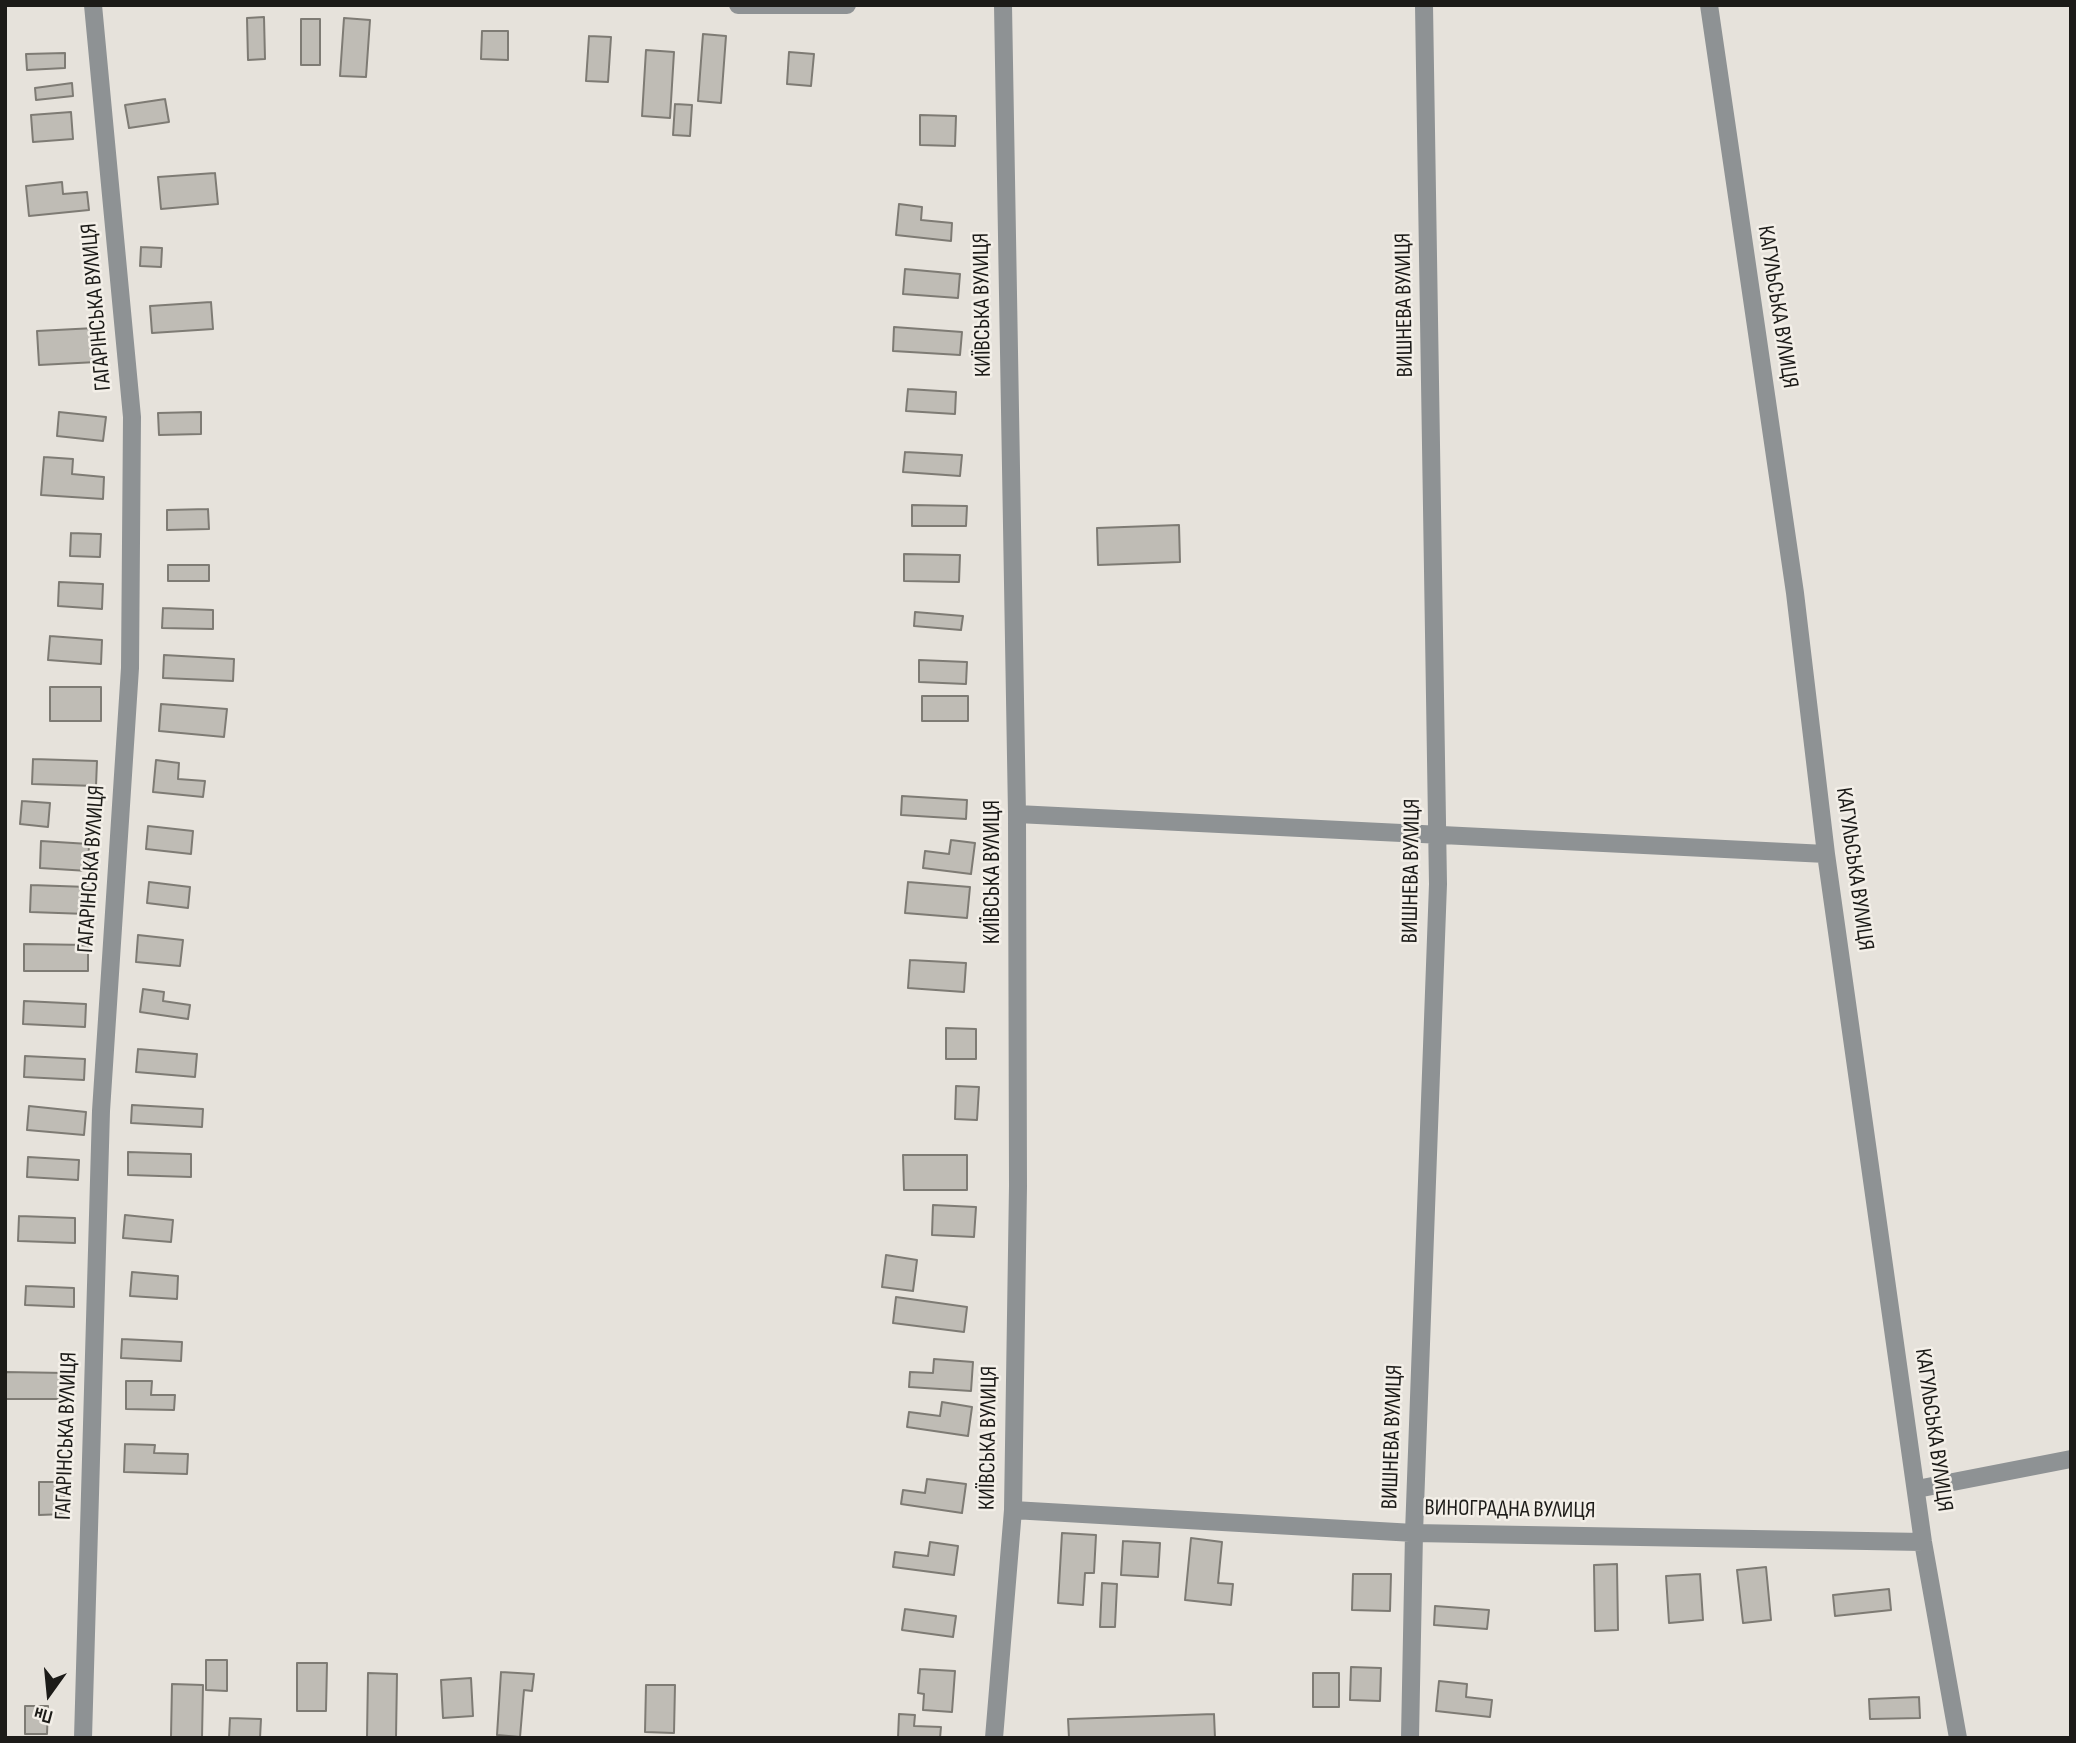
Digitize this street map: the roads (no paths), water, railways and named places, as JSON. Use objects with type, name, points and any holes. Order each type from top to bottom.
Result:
[{"type":"street","name":"ГАГАРІНСЬКА ВУЛИЦЯ","points":[[83,1738],[101,1111],[130,668],[132,417],[93,5]]},
{"type":"street","points":[[738,5],[847,5]]},
{"type":"street","name":"КИЇВСЬКА ВУЛИЦЯ","points":[[994,1738],[1013,1510],[1018,1186],[1017,814],[1003,5]]},
{"type":"street","name":"ВИШНЕВА ВУЛИЦЯ","points":[[1410,1738],[1414,1533],[1438,837],[1424,5]]},
{"type":"street","name":"КАГУЛЬСЬКА ВУЛИЦЯ","points":[[1709,5],[1795,593],[1826,853],[1923,1542],[1958,1738]]},
{"type":"street","points":[[1017,814],[1438,837],[1826,853]]},
{"type":"street","points":[[1917,1489],[2071,1459]]},
{"type":"street","name":"ВИНОГРАДНА ВУЛИЦЯ","points":[[1013,1510],[1414,1533],[1923,1542]]}]
